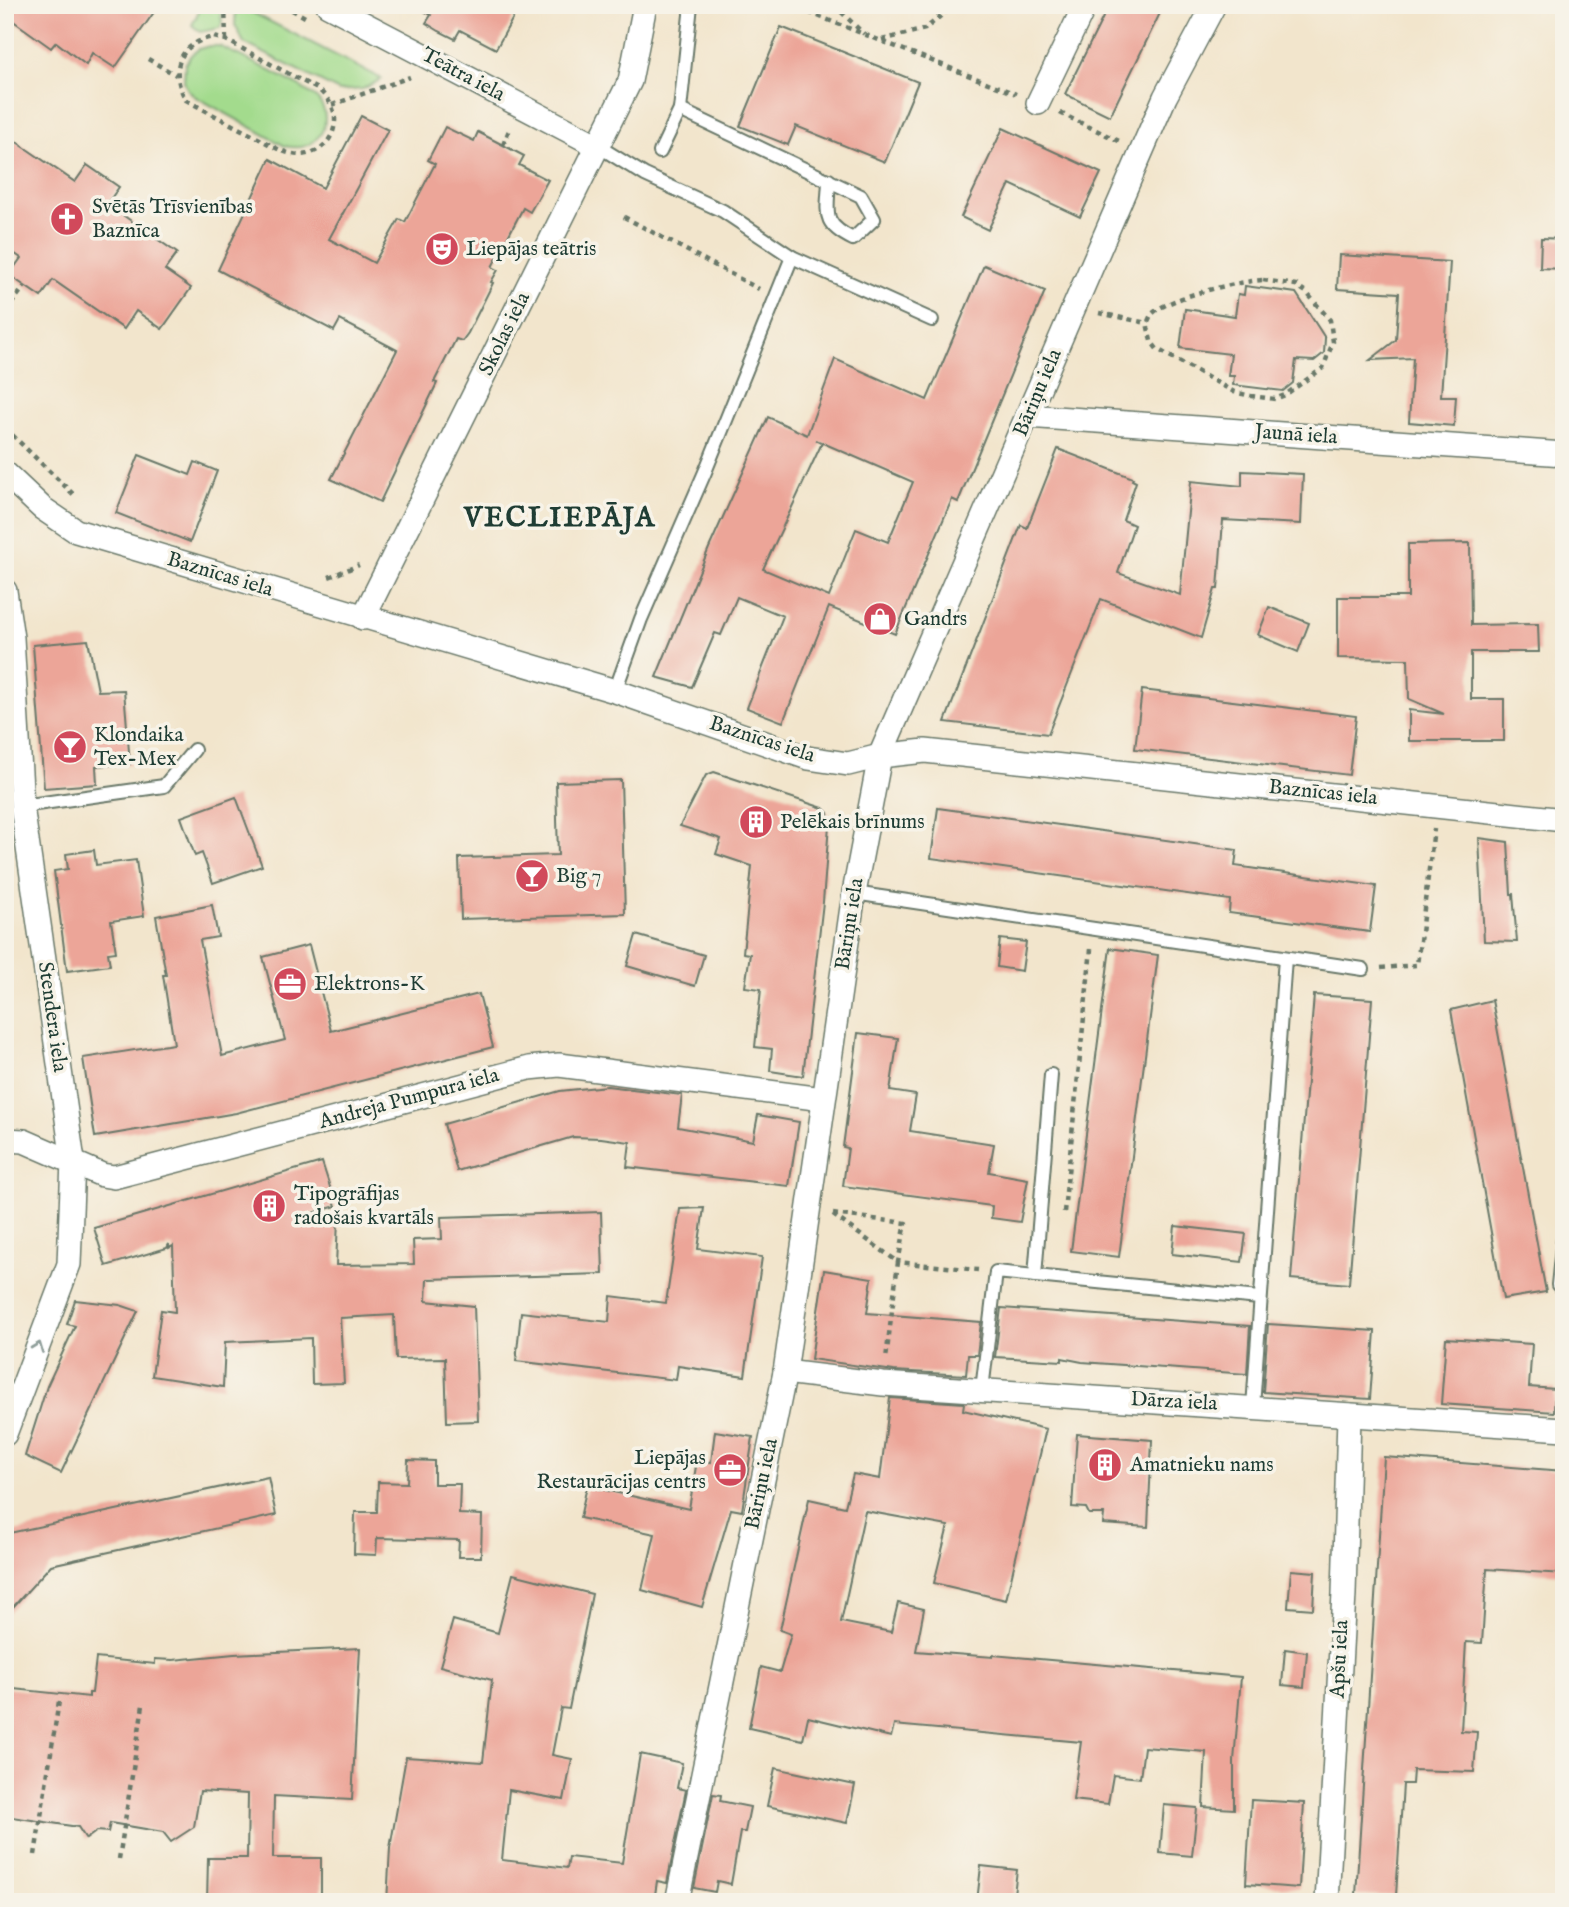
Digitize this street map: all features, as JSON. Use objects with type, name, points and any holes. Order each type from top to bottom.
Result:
[{"type":"street","name":"Teātra iela","points":[[328,5],[598,146]]},
{"type":"street","name":"Skolas iela","points":[[363,618],[631,81],[645,5]]},
{"type":"street","points":[[1038,103],[1085,5]]},
{"type":"street","name":"Bāriņu iela","points":[[677,1902],[785,1373],[854,893],[880,756],[1165,97],[1214,5]]},
{"type":"street","name":"Jaunā iela","points":[[1027,416],[1564,454]]},
{"type":"street","name":"Baznīcas iela","points":[[5,473],[42,508],[76,531],[615,691],[808,758],[848,764],[880,756],[925,751],[1437,804],[1564,820]]},
{"type":"street","name":"Stendera iela","points":[[5,591],[12,638],[22,806],[72,1161],[69,1264],[5,1434]]},
{"type":"street","name":"Andreja Pumpura iela","points":[[5,1140],[24,1141],[102,1175],[114,1177],[529,1068],[559,1065],[823,1099]]},
{"type":"street","name":"Dārza iela","points":[[785,1373],[883,1384],[1253,1406],[1564,1429]]},
{"type":"street","name":"Apšu iela","points":[[1327,1902],[1344,1594],[1349,1415]]},
{"type":"lane","points":[[660,152],[680,110],[691,5]]},
{"type":"lane","points":[[680,110],[829,180],[861,196],[874,219],[853,239],[836,231],[827,217],[829,180]]},
{"type":"lane","points":[[598,146],[645,175],[723,211],[792,257],[932,320]]},
{"type":"lane","points":[[615,691],[641,618],[705,472],[792,257]]},
{"type":"lane","points":[[22,806],[164,786],[194,750]]},
{"type":"lane","points":[[854,893],[1363,969]]},
{"type":"lane","points":[[1253,1406],[1285,957]]},
{"type":"lane","points":[[1035,1276],[1051,1075]]},
{"type":"lane","points":[[1564,1229],[1558,1285],[1564,1285]]},
{"type":"lane","points":[[982,1390],[996,1272],[1259,1298]]},
{"type":"path","points":[[225,5],[226,40]]},
{"type":"path","points":[[790,5],[1038,103],[1142,151]]},
{"type":"path","points":[[834,5],[865,35]]},
{"type":"path","points":[[881,41],[925,29],[954,5]]},
{"type":"path","points":[[214,37],[226,40],[319,90],[332,105],[335,125],[326,144],[307,155],[285,152],[186,100],[176,75],[183,54],[191,45],[214,37]]},
{"type":"path","points":[[148,60],[176,75]]},
{"type":"path","points":[[332,105],[414,76]]},
{"type":"path","points":[[510,127],[521,132]]},
{"type":"path","points":[[624,217],[775,297]]},
{"type":"path","points":[[1264,279],[1296,285],[1306,292],[1330,320],[1333,342],[1323,368],[1285,396],[1275,399],[1251,397],[1234,391],[1157,349],[1151,341],[1147,323],[1153,313],[1176,301],[1238,282],[1264,279]]},
{"type":"path","points":[[5,312],[24,286]]},
{"type":"path","points":[[1075,307],[1147,323]]},
{"type":"path","points":[[5,428],[84,505]]},
{"type":"path","points":[[325,579],[360,564],[365,554]]},
{"type":"path","points":[[1363,969],[1417,965],[1437,804]]},
{"type":"path","points":[[1063,1224],[1093,927]]},
{"type":"path","points":[[883,1384],[898,1262],[905,1223],[832,1214],[898,1262],[996,1272]]},
{"type":"path","points":[[35,1854],[59,1701]]},
{"type":"path","points":[[119,1860],[144,1704]]},
{"type":"green space","points":[[202,5],[220,5],[220,28],[200,32],[192,25]]},
{"type":"green space","points":[[236,5],[382,79],[363,89],[339,91],[244,43],[235,25]]},
{"type":"green space","points":[[219,46],[313,95],[322,105],[325,114],[325,123],[319,136],[304,147],[285,146],[194,96],[184,82],[185,64],[199,49]]},
{"type":"building","points":[[5,5],[159,5],[115,68],[92,53],[86,65],[56,42],[51,48],[5,15]]},
{"type":"building","points":[[413,5],[520,5],[496,49],[460,30],[455,39],[439,31],[426,23],[431,15]]},
{"type":"building","points":[[1109,5],[1164,5],[1110,116],[1065,94]]},
{"type":"building","points":[[781,27],[918,82],[885,162],[796,126],[788,145],[740,126]]},
{"type":"building","points":[[361,116],[388,130],[329,239],[374,263],[399,219],[405,222],[435,164],[428,160],[445,127],[474,141],[478,132],[524,156],[519,165],[548,180],[530,212],[523,208],[492,267],[498,270],[491,282],[493,283],[468,333],[462,341],[456,339],[380,502],[331,479],[397,350],[340,320],[334,331],[218,270],[270,159],[323,188]]},
{"type":"building","points":[[1003,128],[1101,173],[1080,217],[1010,184],[988,230],[961,217]]},
{"type":"building","name":"Svētās Trīsvienības Baznīca","points":[[5,134],[75,182],[87,165],[119,187],[107,204],[177,253],[165,270],[191,288],[162,329],[136,311],[124,329],[53,280],[41,297],[9,275],[21,258],[5,247]]},
{"type":"building","points":[[1541,238],[1564,239],[1564,269],[1540,268]]},
{"type":"building","points":[[1339,255],[1450,262],[1441,396],[1456,396],[1454,426],[1409,422],[1413,358],[1370,360],[1396,340],[1399,293],[1337,289]]},
{"type":"building","points":[[984,265],[1045,291],[958,502],[952,499],[895,634],[829,607],[783,722],[747,708],[783,616],[737,597],[721,635],[715,633],[692,687],[656,677],[709,548],[768,417],[807,435],[835,359],[927,400]],"holes":[[[816,440],[913,482],[888,542],[856,529],[829,597],[763,569],[822,443]]]},
{"type":"building","points":[[1245,286],[1296,293],[1325,338],[1324,353],[1314,361],[1296,360],[1293,383],[1283,391],[1233,385],[1234,376],[1228,376],[1231,354],[1180,348],[1185,309],[1235,316],[1238,294],[1244,295]]},
{"type":"building","points":[[1058,449],[1133,478],[1136,482],[1123,520],[1134,525],[1118,573],[1180,595],[1191,481],[1242,486],[1242,471],[1303,474],[1301,524],[1223,520],[1218,589],[1215,589],[1201,638],[1101,599],[1048,734],[945,722],[1021,525],[1027,528]]},
{"type":"building","points":[[139,455],[190,475],[195,462],[217,471],[190,542],[116,513]]},
{"type":"building","points":[[1470,543],[1471,625],[1538,624],[1539,652],[1471,652],[1471,699],[1504,699],[1504,741],[1409,741],[1409,710],[1444,714],[1409,699],[1408,659],[1338,658],[1338,597],[1408,597],[1408,544]]},
{"type":"building","points":[[1269,607],[1309,623],[1298,652],[1258,635]]},
{"type":"building","points":[[88,640],[98,691],[124,690],[130,764],[96,766],[97,784],[44,788],[33,645]]},
{"type":"building","points":[[1142,690],[1356,716],[1349,775],[1135,749]]},
{"type":"building","points":[[714,772],[823,808],[828,813],[823,902],[803,1076],[770,1071],[772,1049],[755,1047],[761,989],[745,987],[750,954],[743,953],[752,866],[716,854],[721,839],[680,826],[706,775]]},
{"type":"building","points":[[621,780],[625,914],[461,919],[459,858],[558,855],[556,782]]},
{"type":"building","points":[[236,797],[262,866],[213,883],[202,853],[195,856],[181,817]]},
{"type":"building","points":[[938,808],[1237,850],[1235,866],[1376,886],[1370,932],[1229,913],[1230,900],[931,858]]},
{"type":"building","points":[[1479,838],[1508,842],[1517,942],[1484,941]]},
{"type":"building","points":[[94,850],[96,865],[136,860],[144,916],[111,921],[116,952],[108,953],[110,965],[67,971],[54,871],[68,869],[66,854]]},
{"type":"building","points":[[212,905],[218,937],[200,940],[222,1056],[285,1040],[263,957],[309,945],[331,1031],[479,994],[493,1047],[236,1113],[95,1137],[83,1058],[174,1044],[156,916]]},
{"type":"building","points":[[636,935],[704,955],[695,986],[627,966]]},
{"type":"building","points":[[1000,939],[1026,942],[1022,971],[997,967]]},
{"type":"building","points":[[1110,948],[1158,955],[1119,1257],[1071,1251]]},
{"type":"building","points":[[1314,995],[1372,999],[1349,1284],[1291,1279]]},
{"type":"building","points":[[1492,1000],[1546,1292],[1503,1299],[1451,1010]]},
{"type":"building","points":[[858,1033],[898,1038],[890,1091],[916,1095],[910,1131],[994,1144],[989,1172],[1028,1179],[1020,1222],[991,1218],[992,1206],[843,1186],[848,1148],[843,1147]]},
{"type":"building","points":[[607,1086],[682,1095],[678,1127],[753,1141],[758,1115],[799,1122],[789,1186],[627,1167],[630,1142],[601,1138],[573,1137],[457,1171],[444,1124],[560,1091]]},
{"type":"building","points":[[322,1162],[336,1206],[303,1216],[304,1221],[338,1220],[336,1265],[414,1264],[413,1240],[442,1239],[441,1217],[601,1212],[603,1274],[427,1279],[426,1301],[474,1306],[478,1421],[447,1422],[445,1358],[396,1359],[394,1315],[340,1318],[344,1383],[312,1384],[311,1338],[225,1342],[223,1387],[152,1376],[161,1310],[175,1312],[173,1246],[169,1248],[169,1244],[167,1248],[106,1266],[94,1228]]},
{"type":"building","points":[[704,1208],[698,1249],[762,1257],[745,1376],[678,1366],[676,1380],[516,1361],[521,1312],[609,1322],[611,1296],[666,1303],[680,1209]]},
{"type":"building","points":[[1175,1226],[1246,1234],[1242,1262],[1172,1254]]},
{"type":"building","points":[[824,1270],[872,1278],[867,1313],[981,1322],[977,1355],[968,1355],[966,1375],[894,1371],[811,1359]]},
{"type":"building","points":[[75,1300],[120,1305],[138,1311],[61,1473],[25,1456],[47,1386],[75,1326],[67,1324]]},
{"type":"building","points":[[1001,1308],[1250,1326],[1247,1374],[1082,1362],[1062,1358],[1062,1361],[995,1357]]},
{"type":"building","points":[[1268,1324],[1375,1331],[1370,1399],[1263,1392]]},
{"type":"building","points":[[1446,1338],[1532,1344],[1529,1387],[1555,1389],[1554,1412],[1441,1404]]},
{"type":"building","points":[[890,1398],[964,1403],[963,1410],[1046,1429],[1006,1600],[934,1583],[948,1526],[865,1511],[841,1622],[891,1632],[898,1603],[924,1609],[916,1651],[993,1655],[1241,1677],[1234,1761],[1234,1809],[1203,1807],[1206,1752],[1144,1747],[1140,1778],[1113,1775],[1108,1804],[1073,1800],[1081,1742],[894,1725],[891,1737],[808,1717],[803,1740],[749,1728],[761,1667],[780,1672],[791,1634],[780,1630],[809,1499],[845,1507],[853,1474],[880,1479]]},
{"type":"building","points":[[715,1431],[753,1437],[742,1511],[731,1509],[702,1607],[642,1590],[655,1534],[580,1518],[587,1486],[689,1509],[697,1460],[711,1462]]},
{"type":"building","name":"Amatnieku nams","points":[[1077,1434],[1152,1440],[1148,1527],[1103,1524],[1104,1514],[1089,1514],[1086,1508],[1072,1507]]},
{"type":"building","points":[[1384,1457],[1564,1471],[1564,1574],[1487,1569],[1482,1643],[1466,1642],[1461,1731],[1477,1732],[1474,1772],[1413,1770],[1412,1784],[1403,1784],[1396,1896],[1356,1895]]},
{"type":"building","points":[[408,1460],[434,1461],[434,1484],[460,1484],[459,1514],[482,1515],[481,1557],[458,1557],[459,1540],[377,1538],[376,1555],[354,1554],[355,1512],[377,1512],[378,1482],[407,1483]]},
{"type":"building","points":[[268,1477],[276,1515],[51,1565],[5,1616],[5,1534]]},
{"type":"building","points":[[1291,1570],[1315,1572],[1313,1609],[1288,1607]]},
{"type":"building","points":[[513,1574],[592,1594],[569,1709],[561,1708],[552,1755],[572,1759],[564,1800],[509,1790],[502,1860],[567,1868],[569,1857],[622,1863],[640,1754],[682,1763],[677,1788],[686,1790],[667,1883],[657,1881],[654,1902],[387,1902],[390,1848],[406,1757],[483,1762],[492,1680],[440,1666],[453,1620],[498,1633]]},
{"type":"building","points":[[360,1648],[352,1800],[274,1796],[273,1858],[321,1858],[321,1902],[207,1902],[208,1858],[247,1858],[248,1794],[200,1791],[194,1827],[171,1842],[163,1832],[110,1823],[108,1832],[97,1831],[86,1839],[78,1827],[5,1816],[5,1688],[89,1697],[89,1693],[92,1693],[96,1658],[155,1664],[155,1659]]},
{"type":"building","points":[[1285,1649],[1307,1652],[1304,1687],[1282,1685]]},
{"type":"building","points":[[775,1768],[855,1785],[847,1823],[767,1806]]},
{"type":"building","points":[[713,1794],[721,1795],[720,1801],[750,1807],[745,1832],[740,1832],[731,1884],[717,1881],[715,1892],[694,1888]]},
{"type":"building","points":[[1251,1800],[1304,1803],[1299,1888],[1246,1884]]},
{"type":"building","points":[[1164,1805],[1197,1808],[1192,1856],[1160,1853]]},
{"type":"building","points":[[981,1866],[1017,1870],[1013,1902],[977,1902]]},
{"type":"place","name":"Svētās Trīsvienības Baznīca","points":[[67,219]]},
{"type":"place","name":"Liepājas teātris","points":[[442,249]]},
{"type":"place","name":"Gandrs","points":[[880,619]]},
{"type":"place","name":"Klondaika Tex-Mex","points":[[70,747]]},
{"type":"place","name":"Pelēkais brīnums","points":[[756,822]]},
{"type":"place","name":"Big 7","points":[[532,876]]},
{"type":"place","name":"Elektrons-K","points":[[290,984]]},
{"type":"place","name":"Tipogrāfijas radošais kvartāls","points":[[269,1206]]},
{"type":"place","name":"Amatnieku nams","points":[[1105,1465]]},
{"type":"place","name":"Liepājas Restaurācijas centrs","points":[[730,1470]]},
{"type":"district","name":"VECLIEPĀJA","points":[[560,518]]}]
